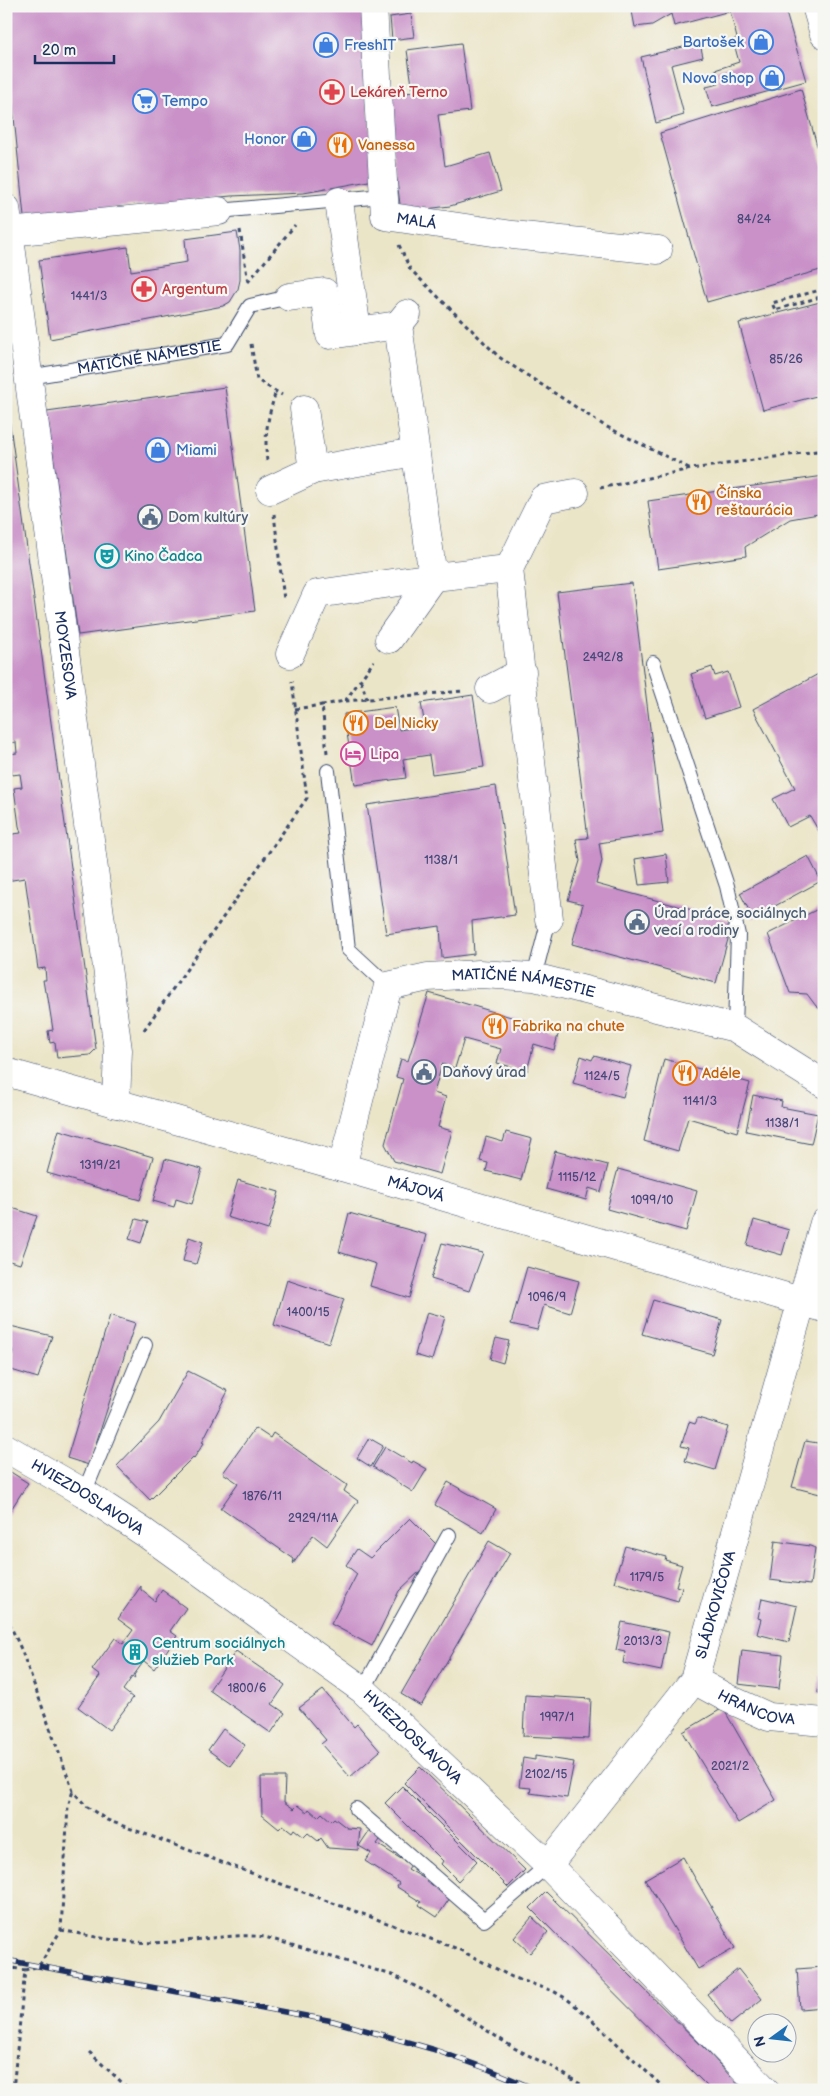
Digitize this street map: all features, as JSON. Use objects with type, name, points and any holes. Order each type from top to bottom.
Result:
[{"type":"street","name":"MALÁ","points":[[373,6],[384,206],[513,235],[658,250]]},
{"type":"street","points":[[339,201],[357,331]]},
{"type":"street","points":[[8,220],[228,211]]},
{"type":"street","name":"MOYZESOVA","points":[[8,220],[14,317],[29,377],[118,1050],[116,1104]]},
{"type":"street","points":[[290,297],[322,284],[330,335],[357,331],[403,320],[415,452],[433,577],[389,639]]},
{"type":"street","points":[[304,409],[313,470]]},
{"type":"street","points":[[270,490],[313,470],[415,452]]},
{"type":"street","points":[[549,919],[522,672],[508,569],[543,499],[575,493]]},
{"type":"street","points":[[290,654],[317,594],[433,577],[508,569]]},
{"type":"street","points":[[490,689],[522,672]]},
{"type":"street","name":"MATIČNÉ NÁMESTIE","points":[[388,986],[428,977],[479,974],[534,977],[735,1028],[824,1084]]},
{"type":"street","points":[[342,1167],[388,986]]},
{"type":"street","name":"MÁJOVÁ","points":[[6,1072],[342,1167],[813,1305]]},
{"type":"street","points":[[813,1305],[824,1223]]},
{"type":"street","name":"SLÁDKOVIČOVA","points":[[548,1865],[694,1680],[813,1305]]},
{"type":"street","name":"HVIEZDOSLAVOVA","points":[[6,1448],[84,1493],[184,1561],[363,1690],[548,1865],[765,2090]]},
{"type":"street","name":"HRANCOVA","points":[[694,1680],[727,1698],[769,1717],[824,1722]]},
{"type":"lane","points":[[228,211],[339,201],[384,206]]},
{"type":"lane","points":[[250,306],[290,297]]},
{"type":"lane","name":"MATIČNÉ NÁMESTIE","points":[[29,377],[227,344],[250,306]]},
{"type":"lane","points":[[652,663],[727,886],[738,935],[735,1028]]},
{"type":"lane","points":[[328,771],[348,949],[388,986]]},
{"type":"lane","points":[[534,977],[549,919]]},
{"type":"lane","points":[[84,1493],[145,1345]]},
{"type":"lane","points":[[363,1690],[449,1535]]},
{"type":"lane","points":[[356,1809],[484,1920],[548,1865]]},
{"type":"path","points":[[248,282],[312,204]]},
{"type":"path","points":[[384,206],[410,269],[499,357],[605,426],[691,469]]},
{"type":"path","points":[[228,211],[248,282],[250,306]]},
{"type":"path","points":[[824,289],[772,303],[775,310],[824,296]]},
{"type":"path","points":[[227,344],[252,344],[257,380],[304,409]]},
{"type":"path","points":[[276,391],[267,422],[265,439],[285,607]]},
{"type":"path","points":[[575,493],[691,469],[824,450]]},
{"type":"path","points":[[345,701],[389,639]]},
{"type":"path","points":[[142,1038],[145,1029],[307,798],[290,654]]},
{"type":"path","points":[[360,681],[367,699]]},
{"type":"path","points":[[295,709],[345,701],[490,689]]},
{"type":"path","points":[[322,705],[328,771]]},
{"type":"path","points":[[6,1616],[21,1649],[73,1792],[86,1806],[107,1820],[458,1949],[512,1977],[553,1992],[567,1999],[588,2016],[666,2090]]},
{"type":"path","points":[[6,1967],[25,1970],[39,1966],[61,1930],[68,1806],[73,1792]]},
{"type":"path","points":[[61,1930],[124,1943],[173,1942],[246,1935],[265,1937],[392,1975],[429,1993],[514,2048],[554,2068],[590,2090]]},
{"type":"path","points":[[13,2090],[25,1970]]},
{"type":"path","points":[[88,2052],[130,2090]]},
{"type":"building","points":[[6,6],[362,6],[374,180],[304,193],[231,196],[24,217],[6,37]]},
{"type":"building","points":[[377,6],[396,6],[397,9],[378,12]]},
{"type":"building","points":[[631,6],[784,6],[806,81],[712,107],[706,87],[719,84],[715,70],[739,62],[733,40],[737,38],[730,11],[674,26],[671,14],[652,25],[635,27]]},
{"type":"building","points":[[411,14],[414,37],[392,40],[390,17]]},
{"type":"building","points":[[461,43],[470,111],[438,115],[445,166],[490,153],[501,191],[450,206],[401,212],[386,96],[413,92],[407,50]]},
{"type":"building","points":[[700,43],[703,57],[671,65],[684,115],[656,123],[641,57]]},
{"type":"building","points":[[801,89],[824,170],[824,269],[707,302],[660,133]]},
{"type":"building","points":[[237,232],[240,250],[240,280],[238,289],[230,302],[223,306],[50,339],[39,260],[128,247],[131,271],[187,262],[185,239]]},
{"type":"building","points":[[824,301],[824,394],[763,410],[739,323]]},
{"type":"building","points":[[225,387],[255,611],[78,635],[47,412]]},
{"type":"building","points":[[6,396],[96,1049],[90,1055],[57,1058],[55,1042],[50,1043],[48,1031],[53,1030],[47,992],[45,992],[43,980],[46,980],[45,968],[38,969],[25,878],[6,881],[6,835],[21,833],[14,788],[22,787],[20,774],[12,775],[9,754],[17,753],[16,742],[10,743],[6,720]]},
{"type":"building","points":[[824,476],[824,513],[790,519],[745,547],[746,556],[658,569],[648,501]]},
{"type":"building","points":[[632,583],[663,833],[599,843],[602,861],[596,884],[733,921],[716,983],[572,944],[583,904],[568,900],[580,861],[576,839],[588,838],[557,592]]},
{"type":"building","points":[[712,667],[715,676],[728,672],[739,707],[705,718],[691,674]]},
{"type":"building","points":[[824,671],[824,840],[810,816],[788,827],[773,799],[795,788],[753,709]]},
{"type":"building","points":[[473,695],[484,767],[432,774],[429,755],[403,759],[406,778],[355,785],[344,714],[395,707],[399,730],[425,726],[421,703]]},
{"type":"building","points":[[496,786],[515,915],[472,921],[474,954],[442,958],[440,926],[386,934],[367,805]]},
{"type":"building","points":[[666,854],[669,882],[639,885],[635,859]]},
{"type":"building","points":[[808,856],[821,881],[753,918],[740,893]]},
{"type":"building","points":[[824,906],[824,1012],[816,1006],[807,994],[790,993],[768,934]]},
{"type":"building","points":[[429,993],[559,1031],[554,1050],[534,1044],[527,1071],[497,1063],[501,1049],[464,1039],[455,1068],[442,1064],[434,1093],[446,1097],[438,1127],[452,1131],[440,1174],[394,1161],[385,1144],[403,1079],[396,1077],[401,1059],[408,1061]]},
{"type":"building","points":[[581,1056],[592,1060],[594,1056],[631,1066],[623,1097],[573,1083]]},
{"type":"building","points":[[664,1059],[750,1083],[737,1132],[688,1118],[678,1151],[644,1141]]},
{"type":"building","points":[[753,1095],[782,1101],[781,1107],[818,1114],[811,1144],[746,1131]]},
{"type":"building","points":[[59,1130],[153,1157],[140,1200],[47,1173]]},
{"type":"building","points":[[506,1132],[532,1139],[521,1180],[486,1171],[488,1163],[480,1161],[486,1137],[503,1142]]},
{"type":"building","points":[[555,1151],[608,1165],[601,1192],[589,1188],[586,1200],[546,1189]]},
{"type":"building","points":[[165,1159],[202,1169],[192,1204],[176,1199],[174,1207],[153,1201]]},
{"type":"building","points":[[618,1169],[697,1191],[686,1231],[607,1209]]},
{"type":"building","points":[[238,1180],[279,1192],[268,1230],[227,1217]]},
{"type":"building","points":[[6,1206],[37,1216],[20,1264],[6,1260]]},
{"type":"building","points":[[349,1213],[427,1235],[409,1298],[370,1286],[376,1264],[339,1252]]},
{"type":"building","points":[[136,1219],[148,1222],[141,1243],[129,1239]]},
{"type":"building","points":[[754,1220],[789,1230],[782,1255],[747,1245]]},
{"type":"building","points":[[189,1237],[203,1242],[196,1264],[183,1261]]},
{"type":"building","points":[[442,1243],[483,1253],[469,1291],[431,1279]]},
{"type":"building","points":[[527,1267],[579,1281],[570,1313],[544,1305],[537,1330],[511,1324]]},
{"type":"building","points":[[287,1280],[344,1299],[329,1343],[274,1325]]},
{"type":"building","points":[[653,1300],[722,1320],[712,1354],[642,1334]]},
{"type":"building","points":[[427,1312],[445,1317],[432,1360],[415,1355]]},
{"type":"building","points":[[110,1315],[135,1323],[89,1465],[67,1458]]},
{"type":"building","points":[[6,1325],[52,1336],[38,1378],[8,1369],[13,1352],[12,1349],[6,1347]]},
{"type":"building","points":[[496,1338],[509,1341],[503,1363],[490,1359]]},
{"type":"building","points":[[188,1371],[228,1391],[202,1442],[204,1443],[194,1458],[150,1500],[117,1466],[159,1422]]},
{"type":"building","points":[[698,1418],[728,1427],[715,1470],[685,1461],[689,1448],[681,1446],[689,1422],[695,1424]]},
{"type":"building","points":[[255,1428],[270,1438],[273,1433],[347,1485],[344,1491],[358,1501],[327,1546],[313,1535],[293,1564],[294,1559],[223,1509],[220,1509],[238,1483],[223,1473]]},
{"type":"building","points":[[369,1438],[383,1446],[371,1467],[357,1458]]},
{"type":"building","points":[[805,1441],[824,1444],[824,1495],[792,1487]]},
{"type":"building","points":[[385,1447],[412,1463],[413,1461],[427,1469],[413,1492],[373,1467]]},
{"type":"building","points":[[6,1469],[28,1483],[6,1517]]},
{"type":"building","points":[[448,1482],[496,1509],[483,1533],[435,1505]]},
{"type":"building","points":[[410,1518],[442,1550],[399,1591],[372,1646],[331,1624],[357,1574],[346,1565],[357,1549],[370,1558]]},
{"type":"building","points":[[489,1541],[510,1553],[421,1706],[401,1694]]},
{"type":"building","points":[[775,1541],[815,1548],[810,1585],[770,1580]]},
{"type":"building","points":[[625,1546],[666,1557],[665,1560],[682,1565],[676,1586],[682,1588],[678,1601],[614,1582]]},
{"type":"building","name":"Centrum sociálnych služieb Park","points":[[141,1586],[141,1590],[155,1601],[162,1590],[186,1608],[170,1631],[177,1636],[154,1669],[144,1661],[134,1675],[135,1679],[132,1677],[123,1690],[133,1698],[109,1730],[78,1707],[100,1676],[92,1670],[115,1638],[123,1644],[133,1630],[118,1619]]},
{"type":"building","points":[[762,1598],[797,1606],[789,1642],[757,1634],[761,1619],[758,1618]]},
{"type":"building","points":[[622,1622],[669,1632],[661,1671],[623,1663],[625,1652],[616,1650]]},
{"type":"building","points":[[742,1650],[783,1655],[779,1689],[738,1684]]},
{"type":"building","points":[[236,1651],[285,1685],[272,1704],[285,1713],[271,1733],[209,1690]]},
{"type":"building","points":[[820,1672],[824,1672],[824,1693],[818,1693]]},
{"type":"building","points":[[323,1690],[354,1727],[357,1724],[380,1751],[350,1777],[321,1744],[326,1740],[299,1708]]},
{"type":"building","points":[[525,1695],[591,1699],[589,1739],[523,1736]]},
{"type":"building","points":[[723,1708],[776,1800],[738,1823],[683,1732]]},
{"type":"building","points":[[223,1729],[245,1745],[230,1766],[208,1750]]},
{"type":"building","points":[[535,1756],[574,1762],[567,1798],[530,1793],[531,1788],[519,1787],[523,1758],[535,1760]]},
{"type":"building","points":[[420,1767],[525,1870],[508,1887],[404,1783]]},
{"type":"building","points":[[261,1777],[285,1777],[284,1802],[294,1809],[298,1805],[307,1812],[309,1809],[318,1817],[322,1813],[331,1821],[334,1818],[347,1828],[360,1829],[358,1850],[328,1848],[321,1838],[318,1841],[308,1833],[304,1837],[294,1829],[292,1832],[283,1825],[279,1829],[262,1815]]},
{"type":"building","points":[[402,1786],[477,1861],[458,1881],[441,1864],[443,1861],[385,1803]]},
{"type":"building","points":[[371,1828],[383,1836],[377,1844],[411,1865],[408,1869],[452,1895],[437,1917],[419,1905],[421,1902],[397,1887],[399,1883],[365,1861],[371,1853],[359,1846]]},
{"type":"building","points":[[683,1857],[735,1948],[698,1969],[645,1879]]},
{"type":"building","points":[[546,1892],[709,2053],[743,2090],[711,2090],[530,1908]]},
{"type":"building","points":[[532,1917],[548,1932],[530,1953],[514,1938]]},
{"type":"building","points":[[824,1967],[824,2007],[800,2009],[797,1969]]},
{"type":"building","points":[[738,1969],[762,1999],[731,2024],[707,1994]]},
{"type":"railway","points":[[6,1960],[333,2021],[432,2049],[488,2069],[537,2090]]},
{"type":"place","name":"Bartošek","points":[[761,42]]},
{"type":"place","name":"FreshIT","points":[[326,45]]},
{"type":"place","name":"Nova shop","points":[[772,78]]},
{"type":"place","name":"Lekáreň Terno","points":[[332,92]]},
{"type":"place","name":"Tempo","points":[[145,101]]},
{"type":"place","name":"Honor","points":[[304,139]]},
{"type":"place","name":"Vanessa","points":[[340,145]]},
{"type":"place","name":"Argentum","points":[[144,289]]},
{"type":"place","name":"Miami","points":[[158,450]]},
{"type":"place","name":"Čínska reštaurácia","points":[[699,502]]},
{"type":"place","name":"Dom kultúry","points":[[150,517]]},
{"type":"place","name":"Kino Čadca","points":[[107,556]]},
{"type":"place","name":"Del Nicky","points":[[356,723]]},
{"type":"place","name":"Lipa","points":[[353,754]]},
{"type":"place","name":"Úrad práce, sociálnych vecí a rodiny","points":[[637,922]]},
{"type":"place","name":"Fabrika na chute","points":[[495,1026]]},
{"type":"place","name":"Daňový úrad","points":[[424,1072]]},
{"type":"place","name":"Adéle","points":[[685,1073]]},
{"type":"place","name":"Centrum sociálnych služieb Park","points":[[135,1652]]}]
